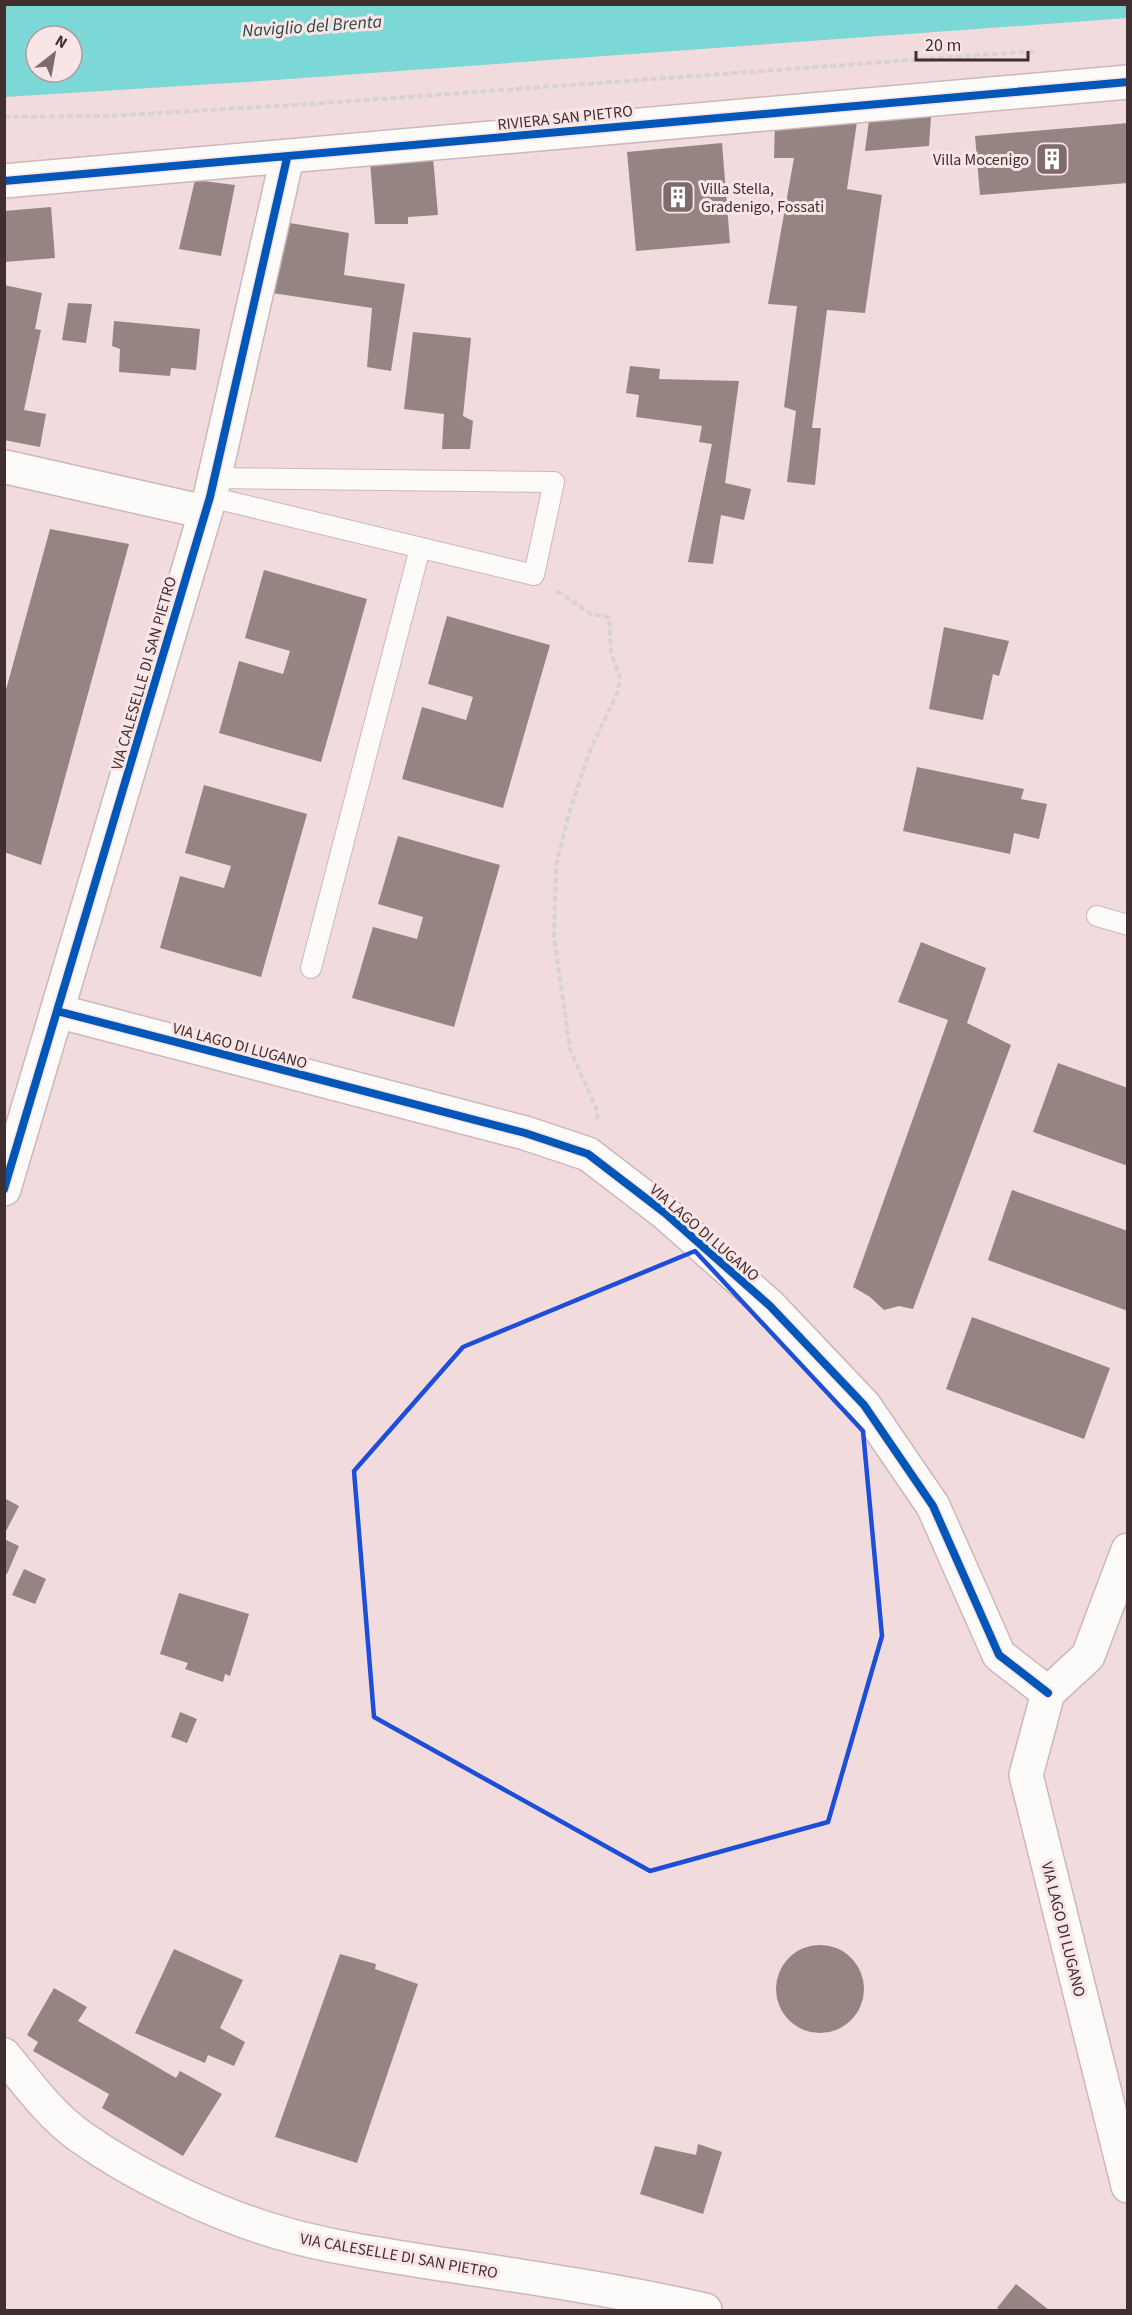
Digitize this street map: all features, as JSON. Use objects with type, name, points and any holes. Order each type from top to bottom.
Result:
[{"type":"street","name":"RIVIERA SAN PIETRO","points":[[4,181],[287,158],[673,120],[1128,82]]},
{"type":"street","name":"VIA CALESELLE DI SAN PIETRO","points":[[4,1189],[210,496],[287,158]]},
{"type":"street","points":[[6,467],[210,496]]},
{"type":"street","name":"VIA LAGO DI LUGANO","points":[[57,1011],[525,1133],[588,1154],[666,1213],[770,1306],[864,1405],[933,1506],[999,1655],[1048,1693],[1026,1775],[1125,2176]]},
{"type":"street","points":[[1048,1693],[1088,1656],[1128,1550]]},
{"type":"street","name":"VIA CALESELLE DI SAN PIETRO","points":[[4,2055],[43,2103],[81,2137],[189,2198],[237,2219],[281,2233],[350,2249],[642,2296],[705,2310]]},
{"type":"lane","points":[[555,482],[534,575],[210,496],[555,482]]},
{"type":"lane","points":[[311,968],[420,548]]},
{"type":"lane","points":[[1097,916],[1128,925]]},
{"type":"path","points":[[4,117],[108,116],[311,104],[1045,50]]},
{"type":"path","points":[[534,575],[591,614],[609,616],[611,652],[620,678],[618,692],[591,748],[568,816],[556,866],[554,938],[570,1049],[598,1113],[588,1154]]},
{"type":"highlighted area","points":[[695,1251],[863,1431],[882,1636],[828,1822],[650,1871],[374,1717],[354,1471],[463,1347]]},
{"type":"water","name":"Naviglio del Brenta","points":[[5,4],[1127,4],[1128,18],[247,82],[5,97]]},
{"type":"building","points":[[931,117],[929,146],[865,151],[869,120]]},
{"type":"building","points":[[775,122],[857,122],[847,189],[882,195],[865,313],[827,310],[812,428],[821,428],[815,485],[787,482],[796,411],[784,407],[797,306],[768,304],[794,158],[774,158]]},
{"type":"building","name":"Villa Mocenigo","points":[[1128,123],[1128,183],[980,195],[975,136]]},
{"type":"building","name":"Villa Stella, Gradenigo, Fossati","points":[[722,143],[730,243],[636,251],[627,152]]},
{"type":"building","points":[[433,157],[438,215],[408,217],[408,224],[375,224],[370,162]]},
{"type":"building","points":[[195,180],[235,185],[221,256],[179,249]]},
{"type":"building","points":[[51,207],[55,258],[4,262],[4,211]]},
{"type":"building","points":[[284,222],[349,233],[344,275],[405,284],[391,371],[367,367],[372,308],[272,293]]},
{"type":"building","points":[[4,285],[42,293],[35,329],[41,330],[24,410],[46,414],[40,447],[4,440]]},
{"type":"building","points":[[68,303],[92,304],[86,343],[62,340]]},
{"type":"building","points":[[114,321],[200,329],[196,370],[171,368],[170,376],[119,372],[120,349],[112,346]]},
{"type":"building","points":[[413,332],[471,338],[463,416],[473,421],[470,449],[442,449],[444,414],[404,409]]},
{"type":"building","points":[[630,366],[660,369],[659,379],[739,381],[725,483],[751,489],[744,520],[721,515],[713,564],[688,562],[712,444],[699,442],[702,426],[636,417],[639,395],[626,393]]},
{"type":"building","points":[[50,529],[129,544],[41,865],[4,852],[4,697]]},
{"type":"building","points":[[264,570],[367,599],[321,762],[219,733],[239,661],[283,674],[290,651],[245,638]]},
{"type":"building","points":[[447,616],[550,645],[503,808],[402,779],[422,707],[466,720],[473,697],[428,684]]},
{"type":"building","points":[[944,627],[1009,641],[999,676],[993,674],[983,720],[929,709]]},
{"type":"building","points":[[917,767],[1024,789],[1021,799],[1047,804],[1039,839],[1014,833],[1010,854],[903,831]]},
{"type":"building","points":[[204,785],[307,814],[261,977],[160,948],[180,876],[224,888],[231,866],[185,853]]},
{"type":"building","points":[[398,836],[500,865],[454,1027],[352,998],[373,927],[417,939],[423,917],[378,904]]},
{"type":"building","points":[[921,942],[986,968],[967,1023],[1011,1045],[913,1309],[899,1306],[884,1310],[870,1297],[853,1287],[948,1020],[898,1002]]},
{"type":"building","points":[[1058,1063],[1128,1088],[1128,1166],[1033,1132]]},
{"type":"building","points":[[1012,1190],[1128,1231],[1128,1311],[988,1260]]},
{"type":"building","points":[[972,1317],[1110,1368],[1084,1439],[946,1389]]},
{"type":"building","points":[[4,1498],[19,1506],[4,1535]]},
{"type":"building","points":[[4,1539],[19,1546],[7,1574],[4,1573]]},
{"type":"building","points":[[24,1569],[46,1579],[35,1604],[12,1595]]},
{"type":"building","points":[[179,1593],[249,1614],[230,1676],[225,1674],[223,1682],[185,1669],[188,1663],[160,1654]]},
{"type":"building","points":[[180,1712],[197,1719],[187,1743],[171,1737]]},
{"type":"building","points":[[820,1945],[837,1949],[851,1958],[860,1972],[864,1989],[860,2006],[851,2020],[837,2029],[820,2033],[803,2029],[789,2020],[780,2006],[776,1989],[780,1972],[789,1958],[803,1949]]},
{"type":"building","points":[[174,1949],[243,1980],[220,2028],[245,2042],[234,2066],[208,2055],[205,2063],[135,2033]]},
{"type":"building","points":[[340,1954],[376,1964],[375,1969],[418,1984],[357,2163],[275,2137]]},
{"type":"building","points":[[54,1988],[87,2007],[78,2021],[176,2078],[180,2071],[222,2094],[183,2156],[102,2108],[109,2094],[33,2051],[38,2042],[27,2035]]},
{"type":"building","points":[[698,2144],[722,2152],[703,2214],[640,2194],[655,2146],[696,2155]]},
{"type":"building","points":[[1016,2284],[1049,2310],[1001,2310],[997,2308]]},
{"type":"cycle path","points":[[4,181],[1128,82]]},
{"type":"cycle path","points":[[4,1189],[210,497],[287,158]]},
{"type":"cycle path","points":[[57,1011],[525,1133],[588,1154],[665,1213],[770,1306],[864,1405],[933,1506],[999,1655],[1048,1693]]},
{"type":"place","name":"Villa Mocenigo","points":[[1052,159]]},
{"type":"place","name":"Villa Stella, Gradenigo, Fossati","points":[[678,197]]}]
